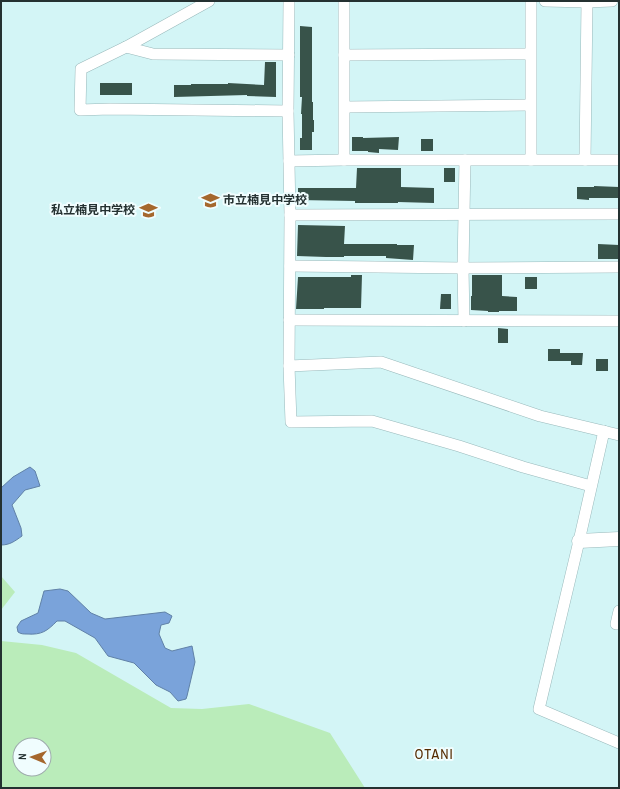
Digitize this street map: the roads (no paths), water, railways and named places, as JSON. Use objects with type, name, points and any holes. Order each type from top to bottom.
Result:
[{"type":"street","points":[[209,1],[126,47],[81,69],[80,110],[288,111]]},
{"type":"street","points":[[290,1],[288,111],[290,215],[290,422],[372,421],[591,486]]},
{"type":"street","points":[[344,1],[344,160]]},
{"type":"street","points":[[531,1],[531,160]]},
{"type":"street","points":[[545,1],[612,1]]},
{"type":"street","points":[[585,160],[587,2]]},
{"type":"street","points":[[126,47],[153,54],[289,55]]},
{"type":"street","points":[[344,55],[530,54]]},
{"type":"street","points":[[345,107],[530,105]]},
{"type":"street","points":[[464,320],[463,268],[465,160]]},
{"type":"street","points":[[289,161],[619,160]]},
{"type":"street","points":[[290,215],[619,214]]},
{"type":"street","points":[[290,266],[463,268],[619,267]]},
{"type":"street","points":[[289,320],[619,321]]},
{"type":"street","points":[[289,366],[381,362],[540,416],[619,435]]},
{"type":"street","points":[[604,431],[539,709],[619,743]]},
{"type":"street","points":[[579,541],[619,539]]},
{"type":"street","points":[[619,611],[616,624],[619,624]]},
{"type":"water","points":[[30,467],[35,471],[40,486],[25,490],[12,505],[21,528],[22,536],[15,541],[1,545],[1,488],[13,477]]},
{"type":"water","points":[[60,589],[68,591],[91,613],[105,619],[165,612],[172,616],[169,623],[161,625],[159,634],[165,648],[172,651],[192,646],[195,662],[186,699],[178,701],[170,692],[156,685],[134,663],[108,656],[95,638],[65,621],[57,621],[47,630],[40,633],[21,634],[18,632],[17,627],[21,621],[38,613],[44,591]]},
{"type":"place","name":"市立楠見中学校","points":[[210,200]]},
{"type":"place","name":"私立楠見中学校","points":[[148,210]]},
{"type":"district","name":"OTANI","points":[[434,754]]}]
